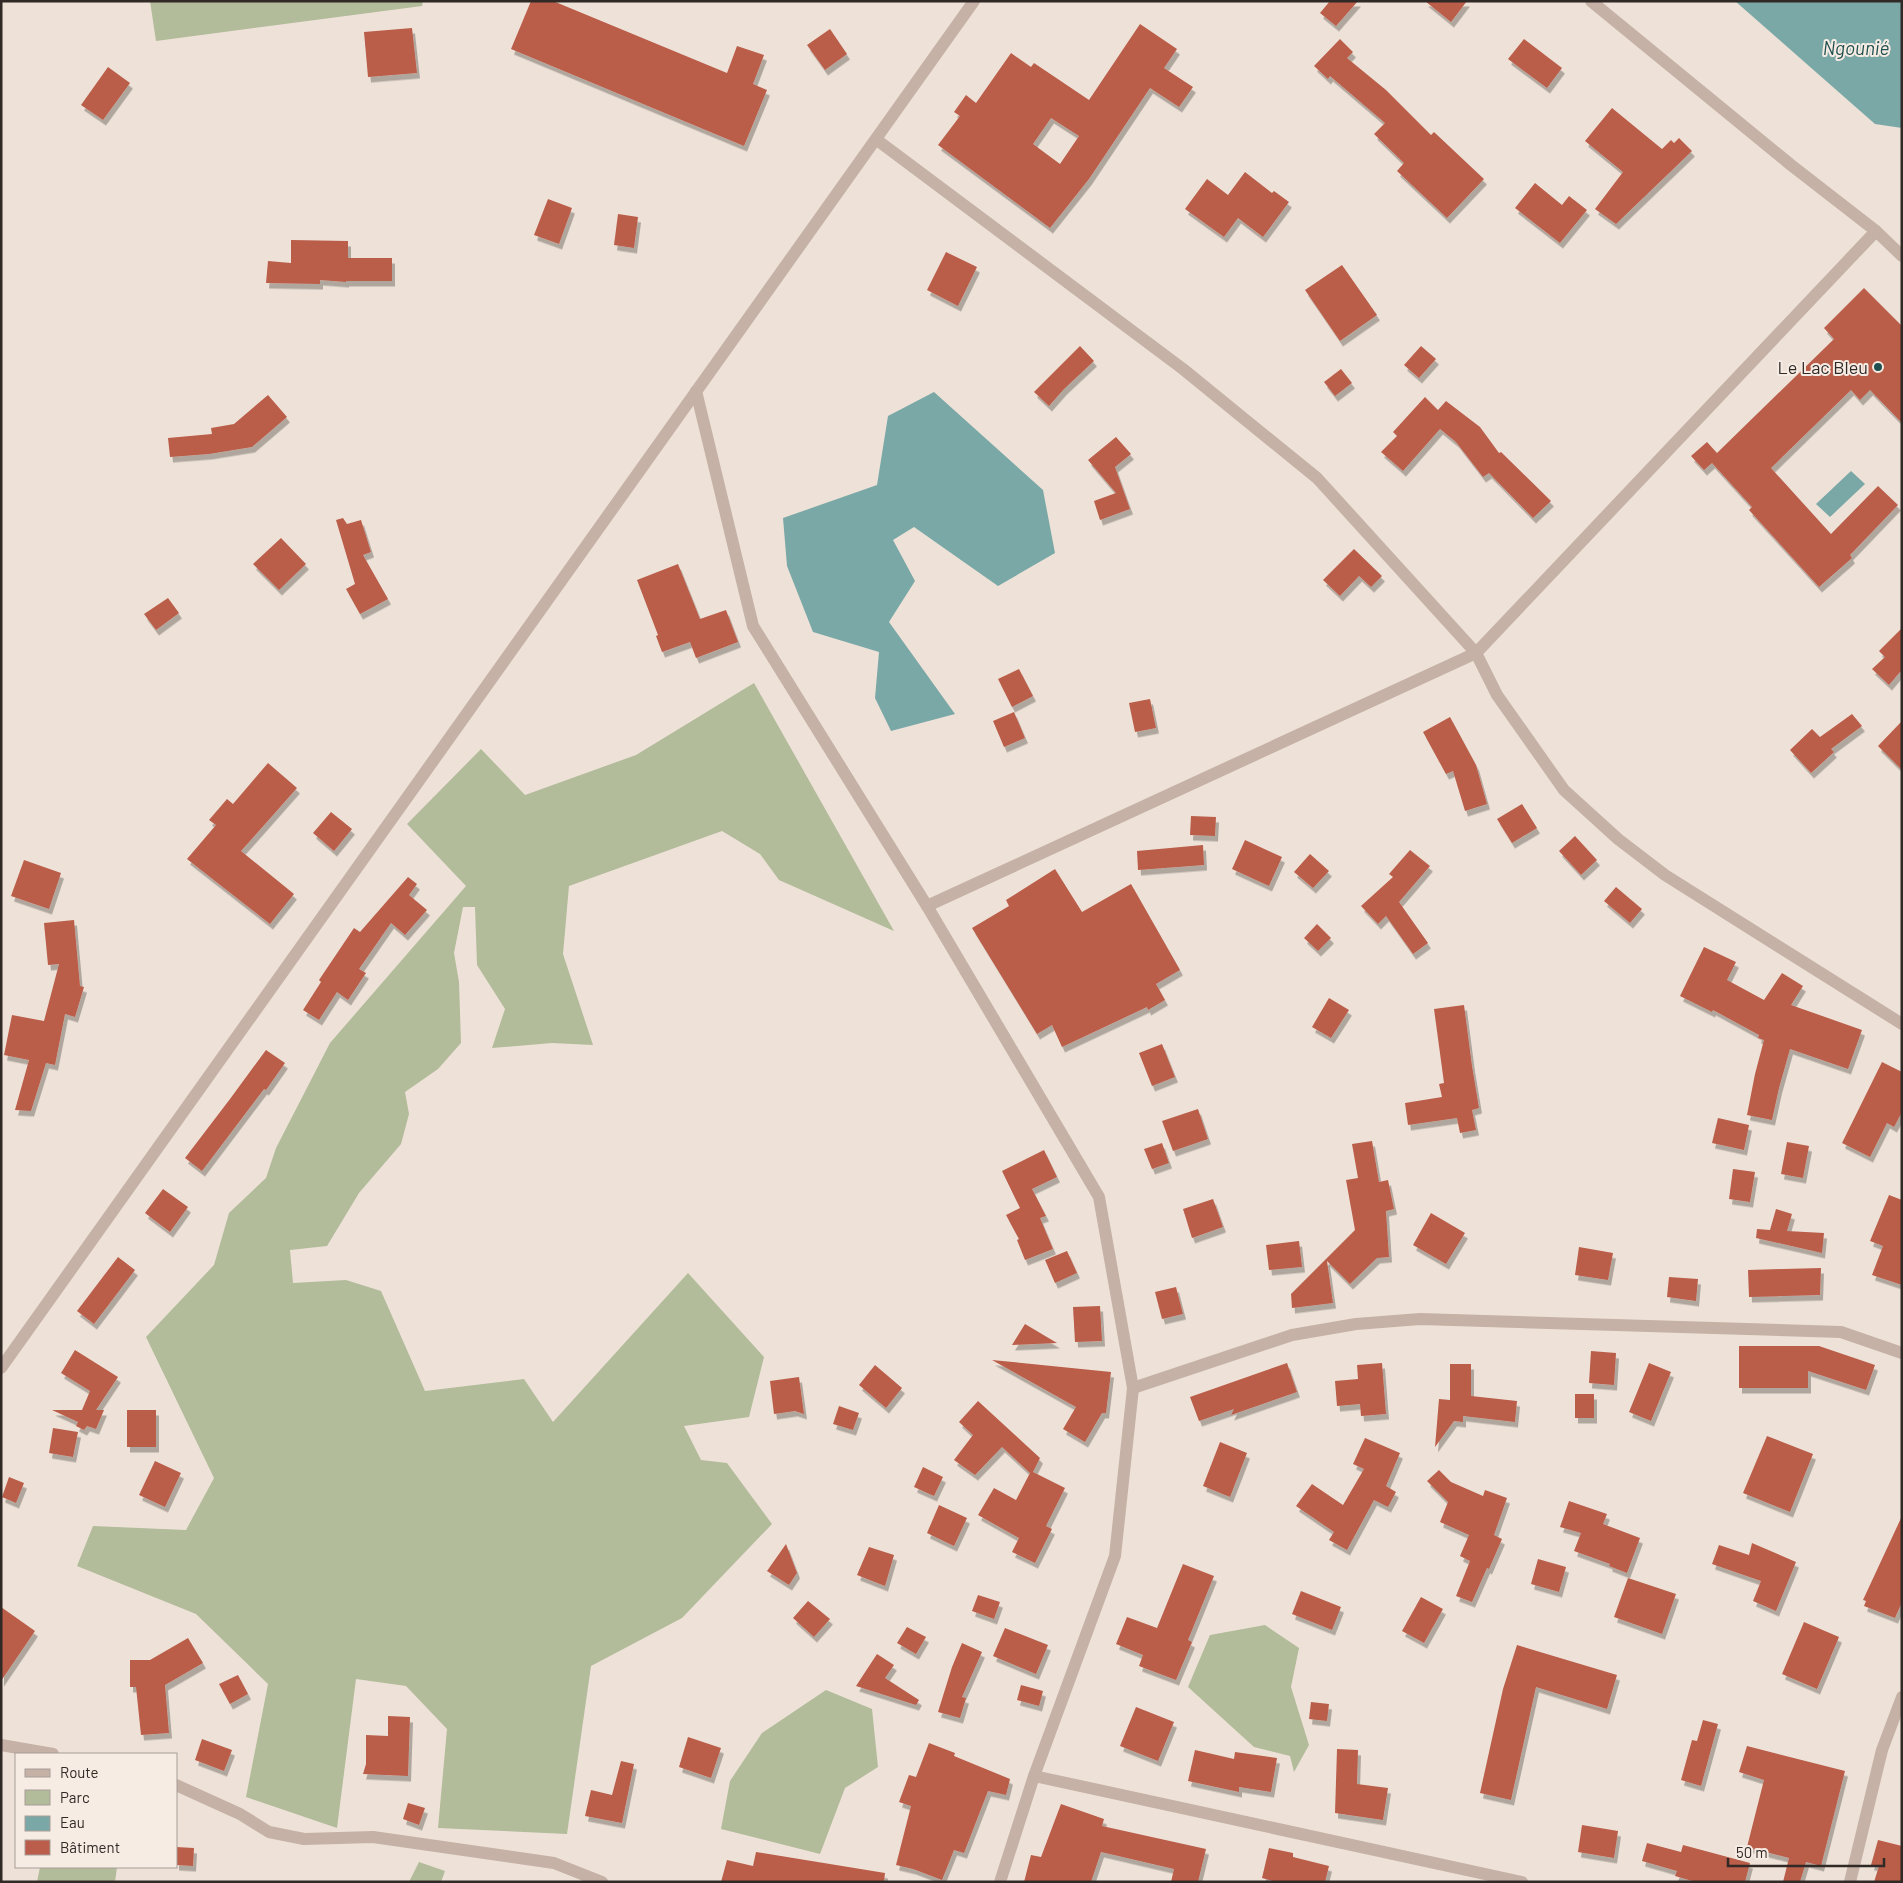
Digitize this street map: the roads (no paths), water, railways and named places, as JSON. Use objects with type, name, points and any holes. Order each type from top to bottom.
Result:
[{"type":"street","points":[[1,1368],[696,390],[877,140],[974,1]]},
{"type":"street","points":[[1591,1],[1790,165],[1876,231],[1902,256]]},
{"type":"street","points":[[877,140],[1182,369],[1317,478],[1476,653],[1497,695],[1564,790],[1618,839],[1665,875],[1902,1024]]},
{"type":"street","points":[[926,906],[1476,653],[1876,231]]},
{"type":"street","points":[[696,390],[753,626],[926,906],[1099,1197],[1133,1388],[1114,1556],[1034,1776],[1000,1882]]},
{"type":"street","points":[[1133,1388],[1292,1335],[1356,1324],[1420,1319],[1841,1332],[1902,1353]]},
{"type":"street","points":[[1850,1882],[1882,1750],[1902,1697]]},
{"type":"street","points":[[1,1745],[47,1753]]},
{"type":"street","points":[[1034,1776],[1522,1882]]},
{"type":"street","points":[[178,1786],[240,1814],[269,1832],[304,1839],[373,1837],[535,1861],[554,1864],[602,1882]]},
{"type":"water","name":"Ngounié","points":[[1735,1],[1902,1],[1902,128],[1875,124]]},
{"type":"water","points":[[934,392],[1043,490],[1055,553],[998,586],[914,527],[893,540],[915,581],[889,622],[955,714],[891,731],[875,698],[879,652],[813,632],[787,566],[783,518],[877,485],[888,416]]},
{"type":"water","points":[[1851,471],[1865,484],[1830,517],[1816,504]]},
{"type":"place","name":"Le Lac Bleu","points":[[1878,367]]}]
